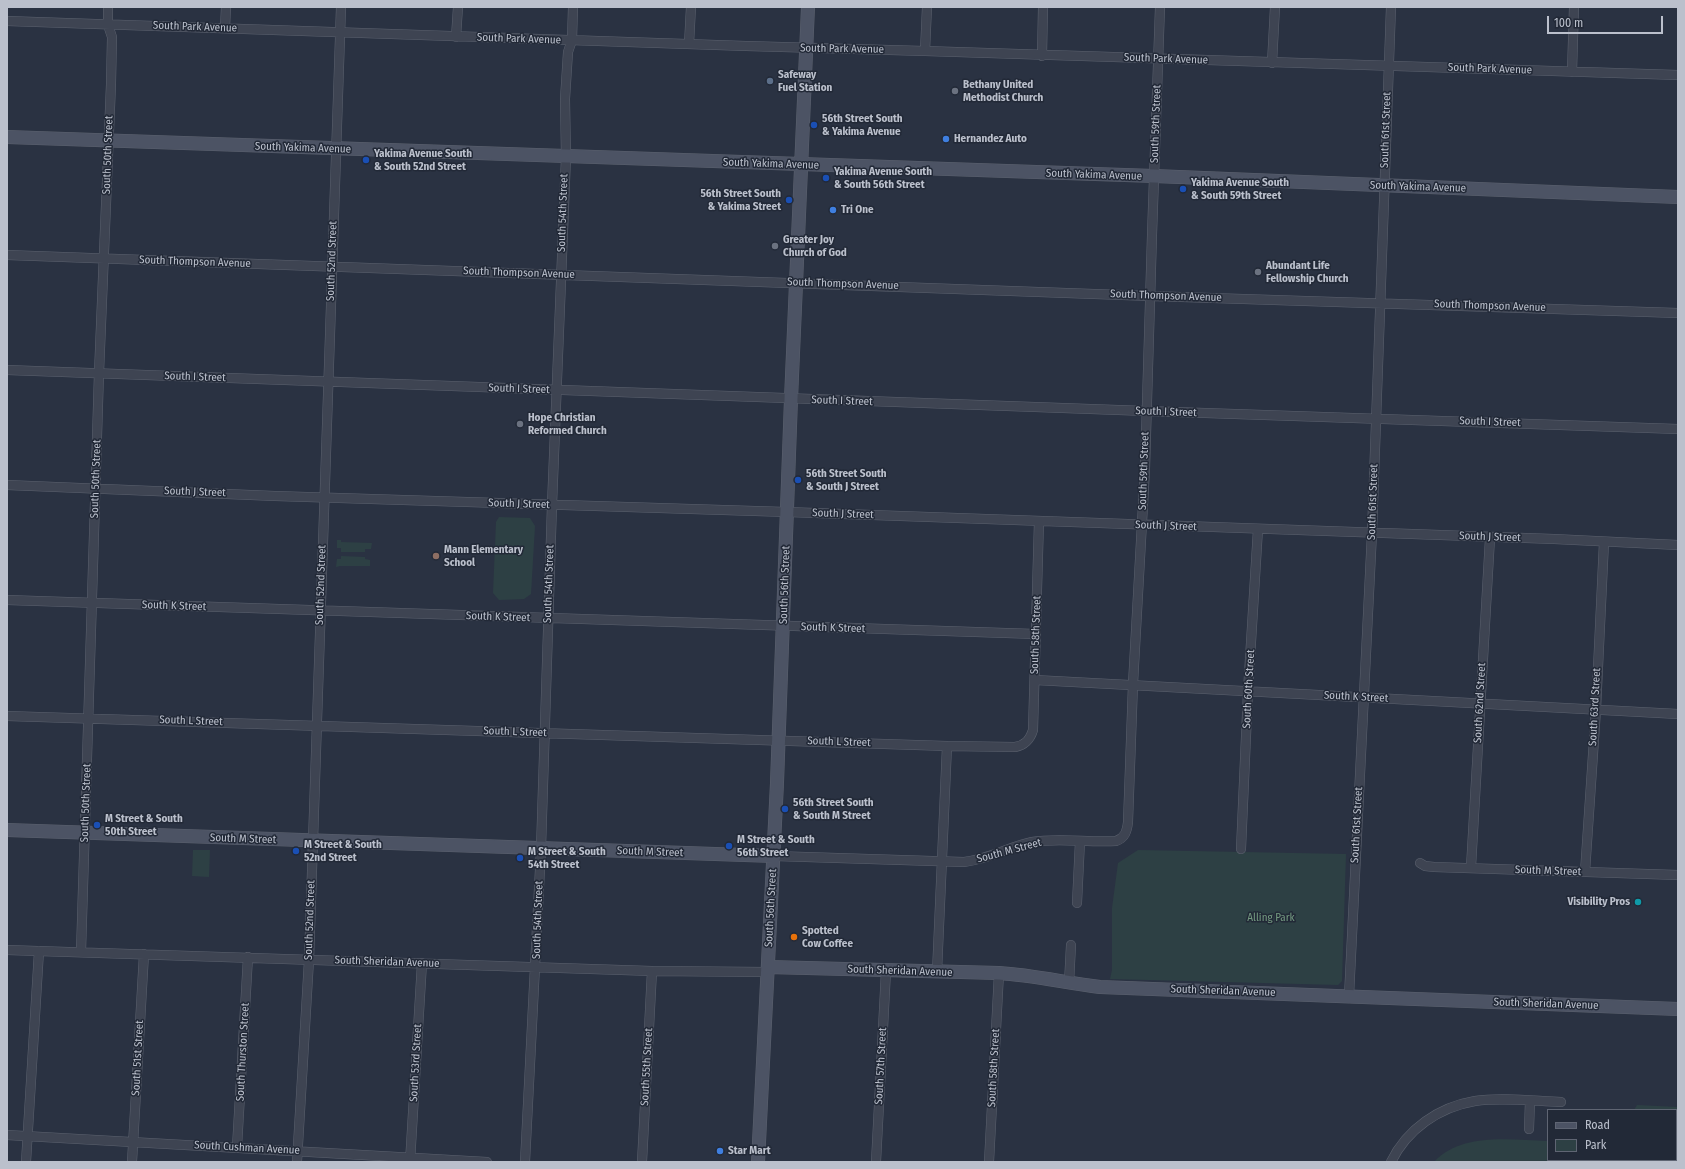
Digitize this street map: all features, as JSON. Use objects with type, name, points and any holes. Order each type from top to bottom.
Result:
[{"type":"main road","name":"South 56th Street","points":[[758,1162],[774,856],[791,399],[808,7]]},
{"type":"main road","name":"South Yakima Avenue","points":[[7,137],[1154,176],[1678,197]]},
{"type":"main road","name":"South M Street","points":[[7,830],[774,856]]},
{"type":"main road","name":"South Sheridan Avenue","points":[[768,970],[886,970],[999,973],[1035,976],[1069,983],[1108,987],[1678,1009]]},
{"type":"street","name":"South 50th Street","points":[[81,952],[99,373],[112,37],[108,25],[108,7]]},
{"type":"street","points":[[225,28],[226,7]]},
{"type":"street","name":"South 52nd Street","points":[[297,1162],[309,960],[341,7]]},
{"type":"street","points":[[456,37],[458,7]]},
{"type":"street","name":"South 54th Street","points":[[525,1162],[541,849],[552,505],[566,157],[566,92],[568,52],[572,40],[573,7]]},
{"type":"street","points":[[689,44],[691,7]]},
{"type":"street","points":[[925,51],[927,7]]},
{"type":"street","points":[[1042,56],[1043,7]]},
{"type":"street","name":"South 59th Street","points":[[1122,838],[1125,834],[1128,822],[1133,684],[1142,526],[1160,7]]},
{"type":"street","points":[[1272,63],[1274,7]]},
{"type":"street","name":"South 61st Street","points":[[1349,996],[1372,533],[1391,7]]},
{"type":"street","points":[[1572,72],[1574,7]]},
{"type":"street","name":"South Park Avenue","points":[[7,21],[1042,56],[1678,75]]},
{"type":"street","name":"South Thompson Avenue","points":[[7,255],[796,282],[1150,296],[1380,302],[1678,313]]},
{"type":"street","name":"South I Street","points":[[7,370],[1146,412],[1678,429]]},
{"type":"street","name":"South J Street","points":[[7,485],[1040,521],[1142,526],[1554,539],[1678,545]]},
{"type":"street","name":"South 58th Street","points":[[1023,745],[1029,740],[1033,730],[1040,521]]},
{"type":"street","name":"South 60th Street","points":[[1241,849],[1248,691],[1258,529]]},
{"type":"street","name":"South 62nd Street","points":[[1471,867],[1490,538]]},
{"type":"street","name":"South 63rd Street","points":[[1585,872],[1596,710],[1604,542]]},
{"type":"street","name":"South K Street","points":[[7,600],[1036,634]]},
{"type":"street","name":"South K Street","points":[[1035,680],[1678,714]]},
{"type":"street","name":"South L Street","points":[[7,716],[1004,748],[1023,745]]},
{"type":"street","points":[[937,972],[947,746]]},
{"type":"street","name":"South M Street","points":[[774,856],[942,862],[979,860],[1024,844],[1037,842],[1110,841],[1122,838]]},
{"type":"street","points":[[1077,903],[1080,841]]},
{"type":"street","name":"South M Street","points":[[1420,863],[1429,867],[1471,867],[1678,875]]},
{"type":"street","points":[[1069,983],[1071,945]]},
{"type":"street","name":"South Sheridan Avenue","points":[[7,950],[652,971],[768,970]]},
{"type":"street","points":[[26,1162],[38,951]]},
{"type":"street","name":"South 51st Street","points":[[132,1162],[144,954]]},
{"type":"street","name":"South Thurston Street","points":[[237,1147],[248,958]]},
{"type":"street","name":"South 53rd Street","points":[[410,1160],[422,963]]},
{"type":"street","name":"South 57th Street","points":[[876,1162],[886,970]]},
{"type":"street","name":"South 55th Street","points":[[642,1162],[652,971]]},
{"type":"street","name":"South 58th Street","points":[[989,1162],[999,973]]},
{"type":"street","points":[[1391,1162],[1398,1150],[1415,1130],[1443,1110],[1463,1103],[1476,1101],[1561,1102]]},
{"type":"street","points":[[1529,1128],[1530,1101]]},
{"type":"street","name":"South Cushman Avenue","points":[[7,1134],[237,1147],[410,1160],[487,1162]]},
{"type":"green space","points":[[499,517],[530,518],[535,526],[531,594],[524,599],[499,600],[493,593],[496,522]]},
{"type":"green space","points":[[337,540],[341,540],[341,542],[372,543],[371,549],[365,549],[365,552],[341,552],[341,548],[337,548]]},
{"type":"green space","points":[[341,556],[365,557],[365,559],[370,560],[370,566],[336,567],[337,559],[341,559]]},
{"type":"green space","points":[[193,850],[210,850],[209,877],[192,876]]},
{"type":"green space","name":"Alling Park","points":[[1138,850],[1346,854],[1342,981],[1338,985],[1110,979],[1112,970],[1112,908],[1118,863]]},
{"type":"green space","points":[[1637,1105],[1678,1107],[1678,1162],[1434,1162],[1445,1152],[1458,1146],[1472,1142],[1503,1139],[1547,1141],[1547,1161],[1677,1161],[1677,1109],[1635,1109]]},
{"type":"place","name":"Safeway Fuel Station","points":[[770,81]]},
{"type":"place","name":"Bethany United Methodist Church","points":[[955,91]]},
{"type":"place","name":"56th Street South & Yakima Avenue","points":[[814,125]]},
{"type":"place","name":"Hernandez Auto","points":[[946,139]]},
{"type":"place","name":"Yakima Avenue South & South 52nd Street","points":[[366,160]]},
{"type":"place","name":"Yakima Avenue South & South 56th Street","points":[[826,178]]},
{"type":"place","name":"Yakima Avenue South & South 59th Street","points":[[1183,189]]},
{"type":"place","name":"56th Street South & Yakima Street","points":[[789,200]]},
{"type":"place","name":"Tri One","points":[[833,210]]},
{"type":"place","name":"Greater Joy Church of God","points":[[775,246]]},
{"type":"place","name":"Abundant Life Fellowship Church","points":[[1258,272]]},
{"type":"place","name":"Hope Christian Reformed Church","points":[[520,424]]},
{"type":"place","name":"56th Street South & South J Street","points":[[798,480]]},
{"type":"place","name":"Mann Elementary School","points":[[436,556]]},
{"type":"place","name":"56th Street South & South M Street","points":[[785,809]]},
{"type":"place","name":"M Street & South 50th Street","points":[[97,825]]},
{"type":"place","name":"M Street & South 56th Street","points":[[729,846]]},
{"type":"place","name":"M Street & South 52nd Street","points":[[296,851]]},
{"type":"place","name":"M Street & South 54th Street","points":[[520,858]]},
{"type":"place","name":"Visibility Pros","points":[[1638,902]]},
{"type":"place","name":"Spotted Cow Coffee","points":[[794,937]]},
{"type":"place","name":"Star Mart","points":[[720,1151]]}]
